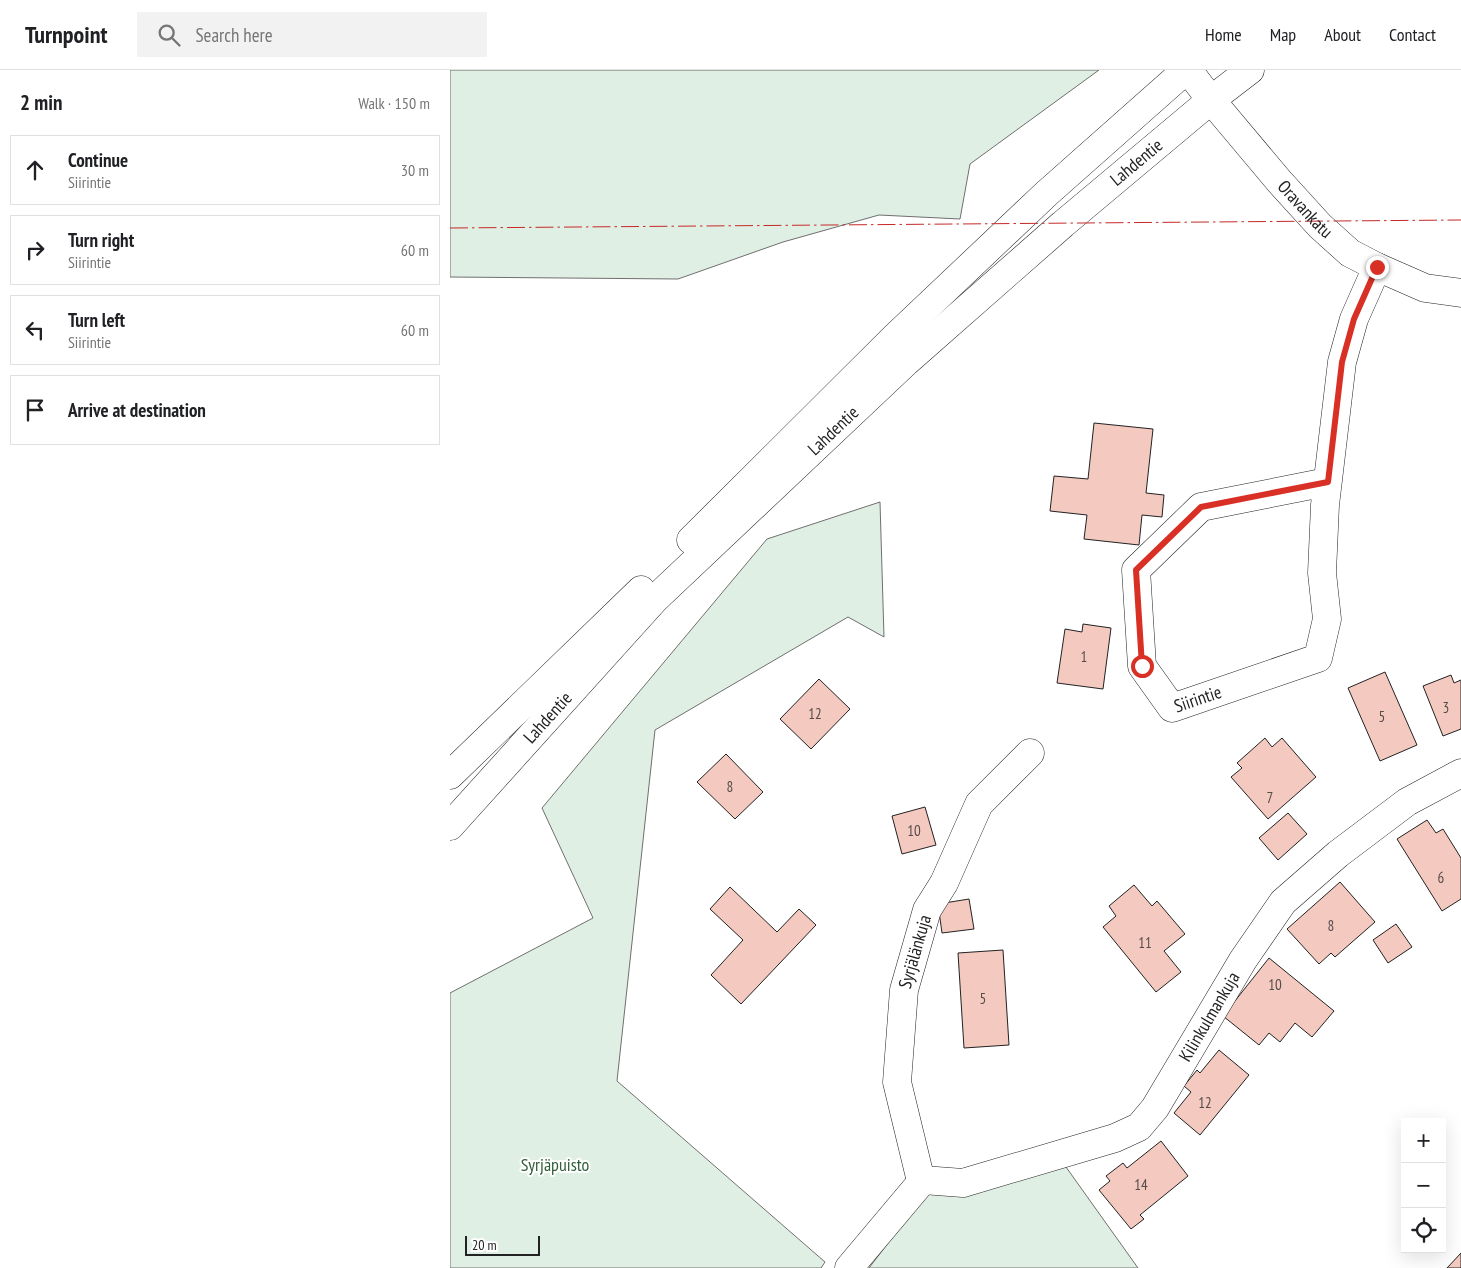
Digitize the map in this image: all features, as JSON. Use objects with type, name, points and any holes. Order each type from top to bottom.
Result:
[{"type":"street","name":"Oravankatu","points":[[1187,70],[1279,181],[1320,226],[1350,253],[1425,288],[1461,293]]},
{"type":"street","name":"Lahdentie","points":[[450,775],[894,338],[1046,194],[1187,70]]},
{"type":"street","name":"Lahdentie","points":[[450,826],[654,600],[906,362],[1064,224],[1211,100],[1250,70]]},
{"type":"street","name":"Siirintie","points":[[1328,482],[1201,507],[1136,570],[1142,666],[1172,708],[1318,658],[1327,619],[1322,573],[1328,482],[1342,362],[1354,319],[1377,267]]},
{"type":"street","name":"Syrjälänkuja","points":[[923,1180],[920,1177],[897,1082],[904,990],[927,910],[944,883],[979,804],[1030,753]]},
{"type":"street","name":"Kilinkulmankuja","points":[[923,1180],[963,1184],[1115,1138],[1138,1127],[1155,1108],[1243,960],[1283,902],[1338,854],[1407,802],[1461,773]]},
{"type":"street","points":[[849,1268],[923,1180]]},
{"type":"green space","points":[[450,70],[1099,70],[970,164],[960,219],[879,215],[783,242],[678,279],[450,277]]},
{"type":"green space","name":"Syrjäpuisto","points":[[880,502],[884,637],[848,617],[655,730],[617,1081],[825,1262],[821,1268],[450,1268],[450,993],[593,918],[542,808],[767,539]]},
{"type":"green space","points":[[1066,1167],[1138,1268],[869,1268],[930,1188]]},
{"type":"building","points":[[1094,423],[1153,429],[1146,493],[1164,495],[1162,517],[1142,515],[1139,545],[1084,539],[1087,515],[1050,511],[1054,476],[1088,479]]},
{"type":"building","points":[[1083,624],[1111,628],[1103,689],[1057,683],[1065,629],[1082,632]]},
{"type":"building","points":[[1385,672],[1417,745],[1380,761],[1348,688]]},
{"type":"building","points":[[1451,675],[1454,683],[1461,680],[1461,729],[1443,736],[1423,686]]},
{"type":"building","points":[[819,679],[850,709],[811,749],[780,719]]},
{"type":"building","points":[[1265,738],[1272,747],[1282,738],[1316,777],[1268,819],[1231,777],[1242,768],[1237,763]]},
{"type":"building","points":[[726,754],[763,792],[735,819],[697,782]]},
{"type":"building","points":[[925,807],[936,845],[902,854],[892,816]]},
{"type":"building","points":[[1288,813],[1307,834],[1278,860],[1259,838]]},
{"type":"building","points":[[1427,820],[1436,833],[1443,829],[1461,858],[1461,899],[1442,911],[1397,839]]},
{"type":"building","points":[[1340,882],[1375,922],[1335,957],[1331,953],[1319,964],[1287,929]]},
{"type":"building","points":[[1134,885],[1152,906],[1157,901],[1185,934],[1164,951],[1181,972],[1156,992],[1103,927],[1116,916],[1109,906]]},
{"type":"building","points":[[730,887],[777,932],[799,909],[816,925],[741,1004],[711,975],[743,940],[710,909]]},
{"type":"building","points":[[969,899],[974,929],[942,933],[938,904]]},
{"type":"building","points":[[1396,924],[1412,947],[1388,963],[1373,940]]},
{"type":"building","points":[[1003,950],[1009,1045],[964,1048],[958,953]]},
{"type":"building","points":[[1269,958],[1334,1011],[1312,1037],[1295,1023],[1280,1042],[1269,1033],[1259,1045],[1223,1016]]},
{"type":"building","points":[[1219,1050],[1249,1075],[1200,1135],[1174,1113],[1191,1092],[1184,1086],[1197,1070],[1200,1073]]},
{"type":"building","points":[[1161,1141],[1188,1176],[1140,1215],[1144,1219],[1131,1229],[1099,1190],[1110,1181],[1106,1176],[1123,1163],[1127,1168]]},
{"type":"building","points":[[1461,1253],[1461,1268],[1447,1268]]},
{"type":"power","points":[[450,228],[1461,220]]},
{"type":"route","points":[[1142,666],[1136,570],[1201,507],[1328,482],[1342,362],[1354,319],[1377,267]]}]
